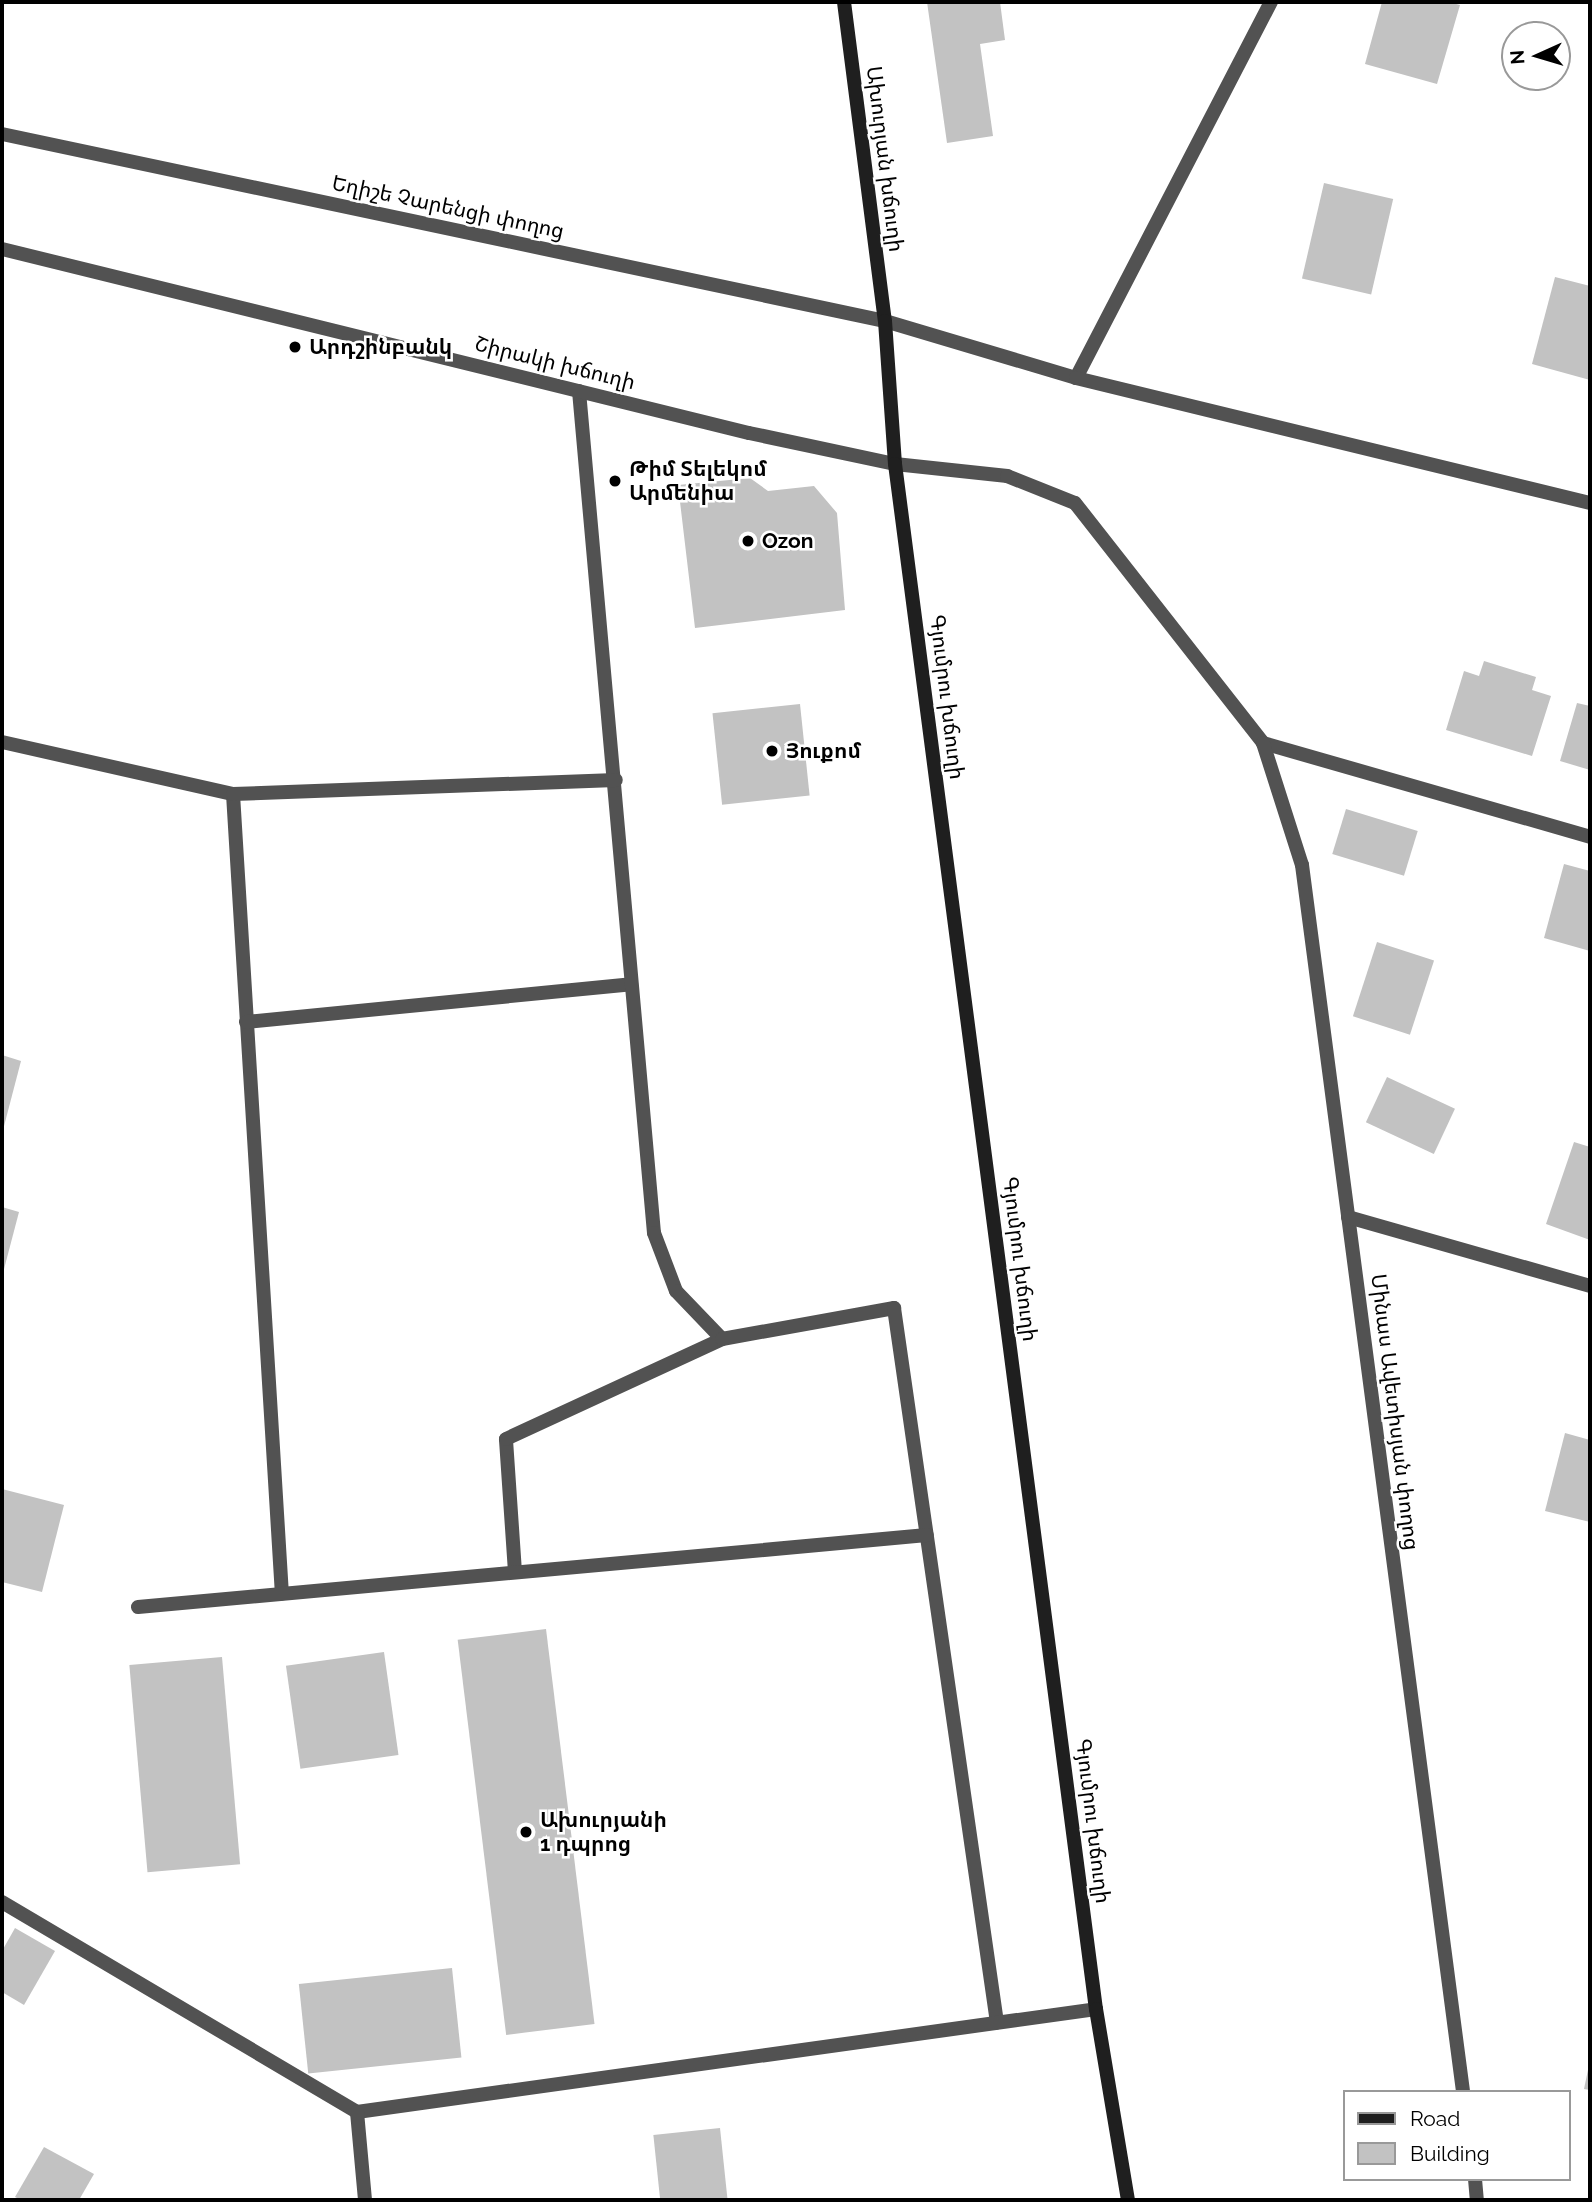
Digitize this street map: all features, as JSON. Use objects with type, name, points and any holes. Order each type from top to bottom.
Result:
[{"type":"main road","name":"Ախուրյան խճուղի","points":[[844,2],[885,321]]},
{"type":"main road","name":"Գյումրու խճուղի","points":[[885,321],[895,464],[1096,2009],[1128,2200]]},
{"type":"street","points":[[1076,378],[1271,2]]},
{"type":"street","name":"Եղիշե Չարենցի փողոց","points":[[2,134],[885,321],[1076,378],[1590,503]]},
{"type":"street","name":"Շիրակի խճուղի","points":[[2,249],[749,433],[895,464],[1007,476],[1075,503],[1263,743]]},
{"type":"street","points":[[579,391],[654,1233],[676,1292],[722,1339]]},
{"type":"street","points":[[2,742],[233,794],[615,780]]},
{"type":"street","points":[[1263,743],[1590,836]]},
{"type":"street","name":"Մինաս Ավետիսյան փողոց","points":[[1263,743],[1302,865],[1463,2090]]},
{"type":"street","points":[[233,794],[282,1594]]},
{"type":"street","points":[[247,1022],[631,984]]},
{"type":"street","points":[[1348,1217],[1590,1286]]},
{"type":"street","points":[[515,1572],[506,1439],[722,1339],[894,1308],[997,2023]]},
{"type":"street","points":[[138,1607],[927,1535]]},
{"type":"street","points":[[2,1902],[357,2112],[1096,2009]]},
{"type":"street","points":[[357,2112],[365,2200]]},
{"type":"street","points":[[1475,2181],[1477,2200]]},
{"type":"building","points":[[927,2],[1000,2],[1005,40],[980,44],[993,136],[947,143]]},
{"type":"building","points":[[1382,2],[1449,2],[1460,5],[1437,84],[1365,64]]},
{"type":"building","points":[[1324,183],[1393,199],[1371,294],[1302,278]]},
{"type":"building","points":[[1555,277],[1590,286],[1590,380],[1532,364]]},
{"type":"building","points":[[750,478],[768,491],[814,486],[837,513],[845,610],[695,628],[678,485]]},
{"type":"building","points":[[1484,661],[1536,677],[1532,690],[1551,696],[1532,756],[1446,730],[1464,671],[1479,676]]},
{"type":"building","points":[[1577,703],[1590,706],[1590,770],[1560,761]]},
{"type":"building","points":[[800,704],[810,795],[722,805],[712,713]]},
{"type":"building","points":[[1346,809],[1418,831],[1404,876],[1332,854]]},
{"type":"building","points":[[1564,864],[1590,871],[1590,951],[1544,938]]},
{"type":"building","points":[[1377,942],[1434,961],[1410,1035],[1353,1016]]},
{"type":"building","points":[[2,1055],[21,1061],[3,1130],[2,1130]]},
{"type":"building","points":[[1387,1077],[1455,1109],[1434,1154],[1366,1122]]},
{"type":"building","points":[[1574,1142],[1590,1147],[1590,1240],[1546,1224]]},
{"type":"building","points":[[2,1207],[19,1212],[3,1273],[2,1273]]},
{"type":"building","points":[[1565,1433],[1590,1440],[1590,1522],[1545,1511]]},
{"type":"building","points":[[2,1489],[64,1505],[42,1592],[2,1582]]},
{"type":"building","name":"Ախուրյանի 1 դպրոց","points":[[546,1629],[595,2024],[506,2035],[458,1640]]},
{"type":"building","points":[[384,1652],[398,1755],[300,1769],[286,1666]]},
{"type":"building","points":[[222,1657],[240,1864],[147,1872],[129,1665]]},
{"type":"building","points":[[15,1928],[55,1951],[24,2005],[2,1992],[2,1951]]},
{"type":"building","points":[[452,1968],[461,2058],[308,2074],[299,1984]]},
{"type":"building","points":[[1590,2065],[1590,2090],[1584,2089]]},
{"type":"building","points":[[720,2128],[728,2200],[660,2200],[653,2135]]},
{"type":"building","points":[[44,2147],[94,2174],[79,2200],[21,2200],[15,2197]]},
{"type":"place","name":"Արդշինբանկ","points":[[295,347]]},
{"type":"place","name":"Թիմ Տելեկոմ Արմենիա","points":[[615,481]]},
{"type":"place","name":"Ozon","points":[[748,541]]},
{"type":"place","name":"Յուքոմ","points":[[772,751]]},
{"type":"place","name":"Ախուրյանի 1 դպրոց","points":[[526,1832]]}]
